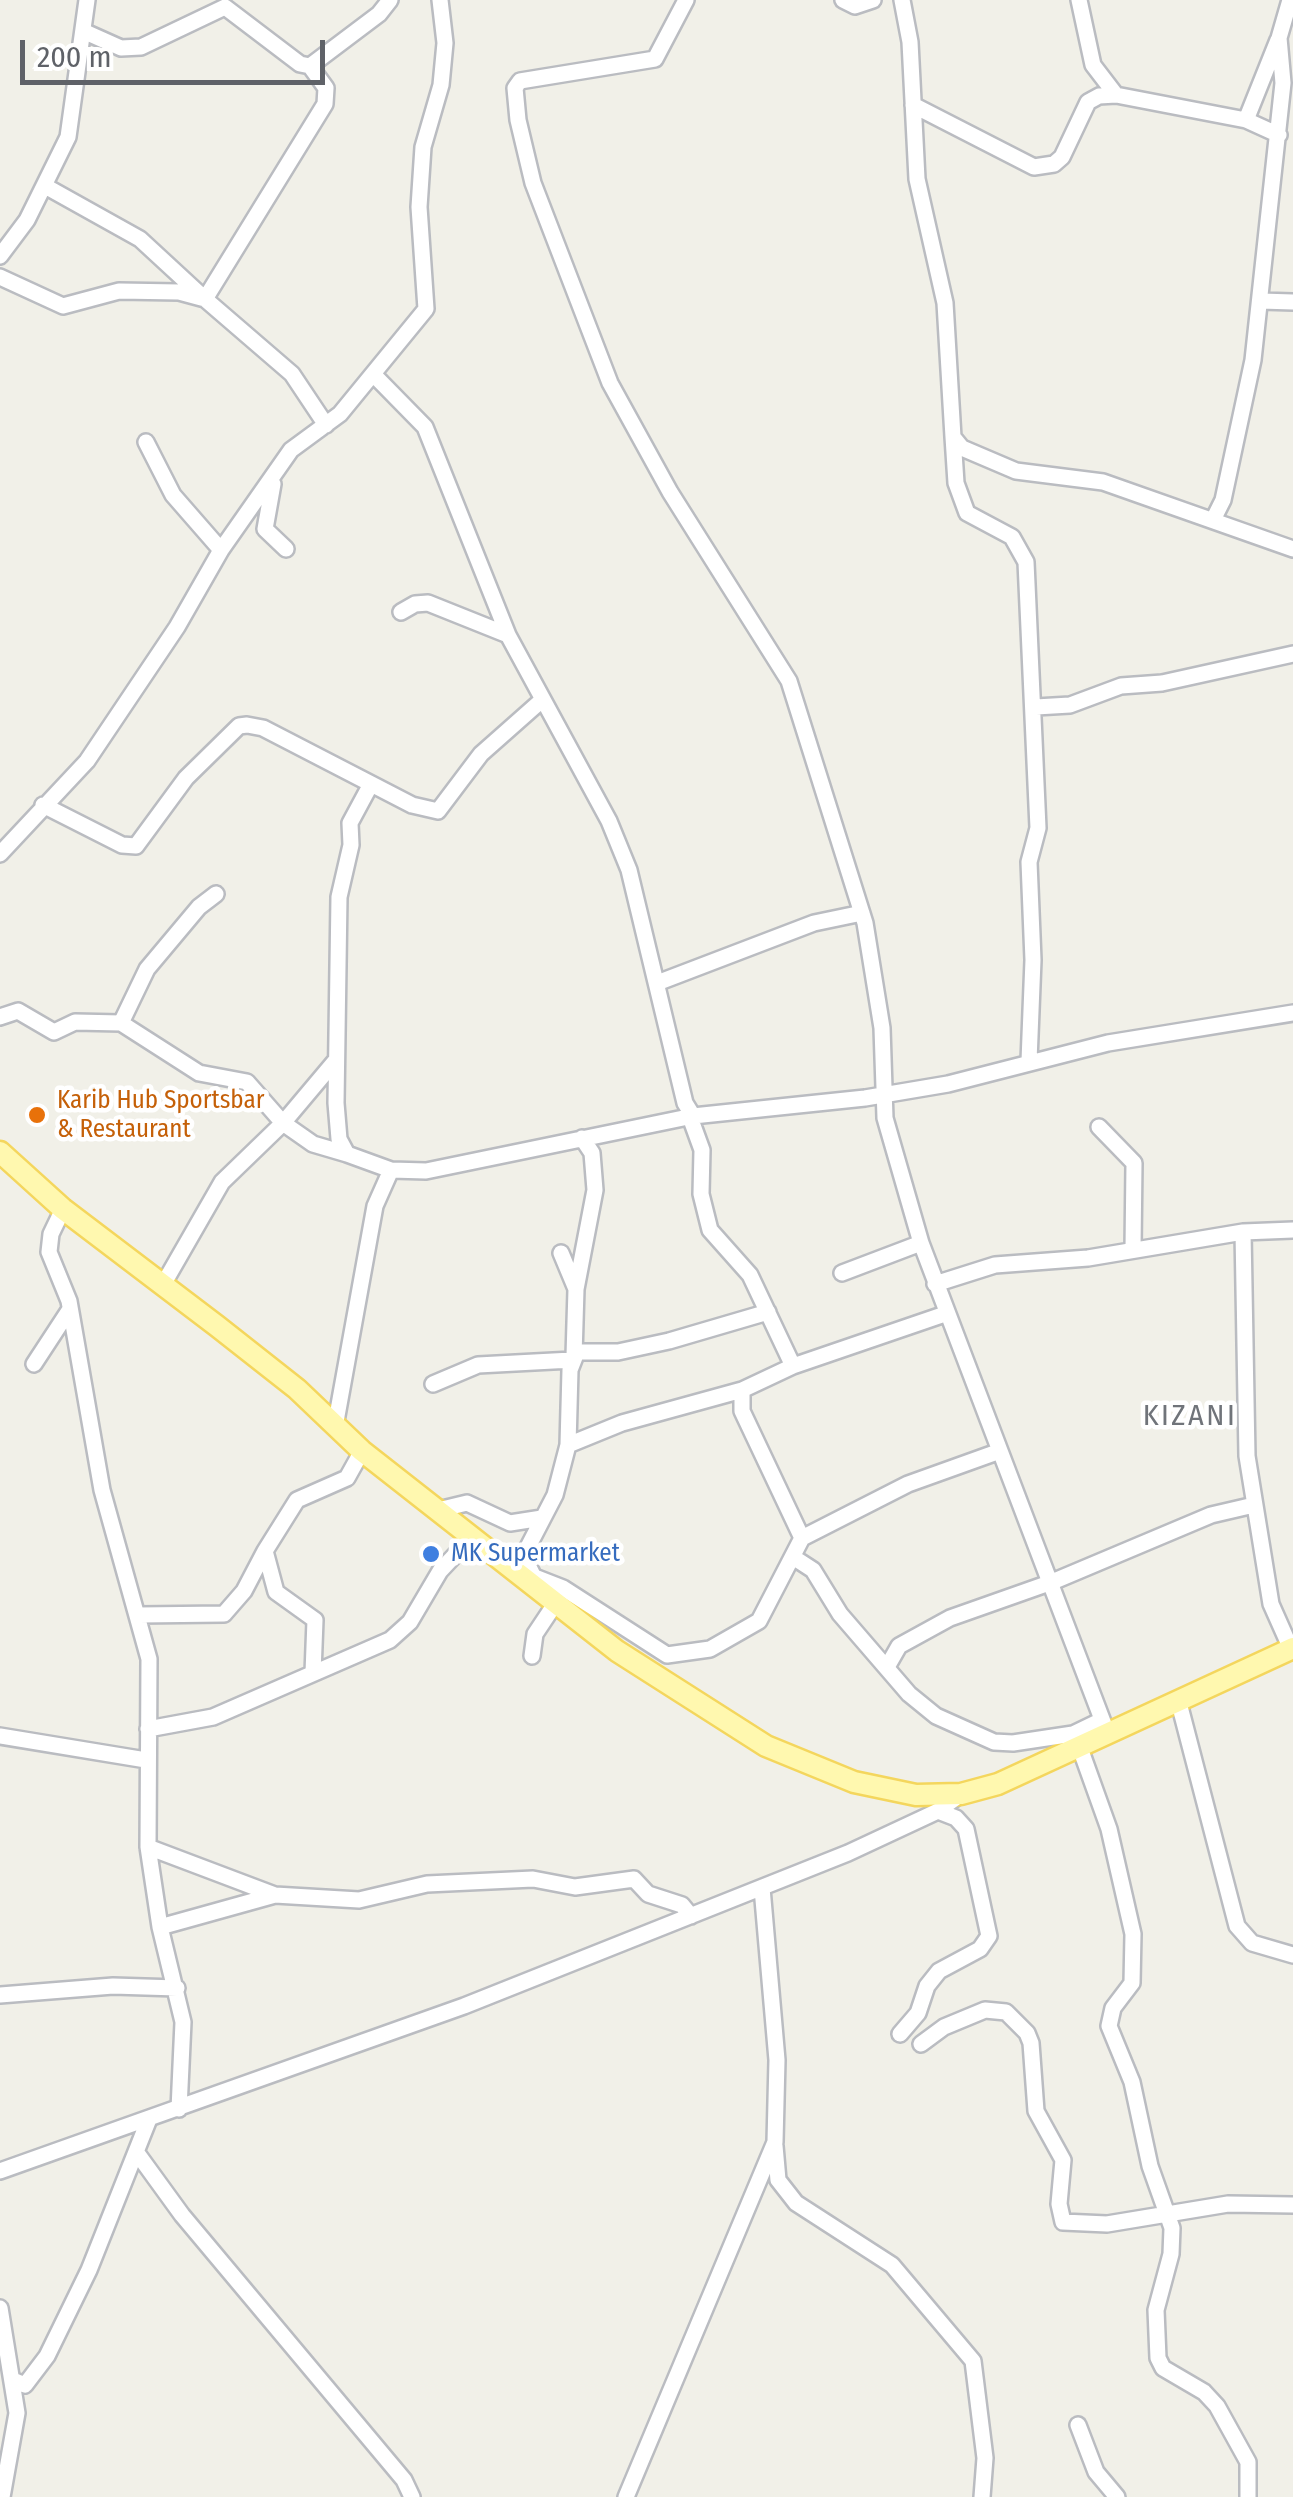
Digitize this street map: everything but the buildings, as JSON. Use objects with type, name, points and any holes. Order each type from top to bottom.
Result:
[{"type":"main road","points":[[0,1152],[64,1210],[164,1283],[296,1389],[362,1451],[645,1670],[766,1746],[854,1782],[916,1795],[961,1794],[998,1784],[1080,1748],[1105,1728],[1178,1703],[1292,1649]]},
{"type":"street","points":[[0,256],[44,186],[68,137],[87,0]]},
{"type":"street","points":[[310,66],[379,14],[390,0]]},
{"type":"street","points":[[0,854],[87,761],[221,550],[291,450],[326,425],[374,375],[426,309],[419,207],[424,147],[442,71],[440,0]]},
{"type":"street","points":[[686,0],[654,59],[520,82],[515,88],[518,120],[550,234],[610,384],[655,468],[789,681],[862,913],[887,1072],[882,1095],[884,1118],[921,1243],[1105,1728],[1013,1744],[994,1742],[936,1716],[909,1694],[840,1614],[812,1570],[794,1557]]},
{"type":"street","points":[[842,0],[855,6],[873,0]]},
{"type":"street","points":[[902,0],[918,179],[945,303],[956,484],[967,513],[1012,537],[1026,562],[1026,629],[1036,707],[1038,828],[1029,872],[1029,1061]]},
{"type":"street","points":[[913,104],[1034,167],[1044,168],[1062,156],[1088,102],[1093,65],[1079,0]]},
{"type":"street","points":[[1246,120],[1290,0]]},
{"type":"street","points":[[83,32],[121,48],[142,47],[223,4],[300,64],[310,66],[326,88],[325,104],[205,299]]},
{"type":"street","points":[[1213,520],[1223,500],[1254,360],[1284,83],[1278,38]]},
{"type":"street","points":[[1093,65],[1116,95]]},
{"type":"street","points":[[1088,102],[1116,95],[1246,120],[1279,135]]},
{"type":"street","points":[[44,186],[140,239],[292,374],[326,425]]},
{"type":"street","points":[[0,278],[63,306],[119,291],[179,292],[205,299]]},
{"type":"street","points":[[1260,301],[1293,302]]},
{"type":"street","points":[[374,375],[425,427],[508,636],[609,821],[630,870],[685,1103],[702,1150],[702,1194],[710,1230],[750,1276],[792,1366]]},
{"type":"street","points":[[953,437],[962,448],[1016,471],[1103,482],[1293,549]]},
{"type":"street","points":[[146,442],[174,495],[221,550]]},
{"type":"street","points":[[273,480],[265,529],[286,549]]},
{"type":"street","points":[[401,612],[428,604],[508,636]]},
{"type":"street","points":[[1036,707],[1070,705],[1120,686],[1162,683],[1293,654]]},
{"type":"street","points":[[43,805],[122,845],[136,846],[186,778],[238,726],[248,725],[264,728],[412,805],[438,811],[481,754],[542,700]]},
{"type":"street","points":[[348,1154],[339,1139],[336,1060],[339,897],[351,846],[350,823],[371,784]]},
{"type":"street","points":[[121,1023],[147,969],[199,908],[216,894]]},
{"type":"street","points":[[657,983],[814,923],[862,913]]},
{"type":"street","points":[[0,1017],[18,1011],[54,1032],[75,1022],[121,1023],[199,1073],[247,1082],[283,1123],[313,1144],[391,1170],[426,1171],[691,1116],[882,1095],[983,1076],[1029,1061],[1293,1013]]},
{"type":"street","points":[[164,1283],[214,1191],[283,1123],[336,1060]]},
{"type":"street","points":[[1098,1126],[1134,1163],[1132,1250]]},
{"type":"street","points":[[582,1138],[592,1153],[595,1180],[576,1289],[568,1444],[555,1495],[528,1547],[524,1573],[563,1588],[652,1649],[690,1654],[710,1649],[759,1622],[802,1538],[908,1484],[1000,1451]]},
{"type":"street","points":[[334,1427],[375,1206],[391,1170]]},
{"type":"street","points":[[64,1210],[48,1242],[70,1309],[114,1543],[139,1615],[149,1660],[148,1847],[160,1927],[177,1988],[183,2048],[179,2109]]},
{"type":"street","points":[[935,1284],[995,1265],[1088,1258],[1244,1232],[1293,1230]]},
{"type":"street","points":[[1244,1232],[1244,1416],[1254,1505],[1270,1604],[1292,1649]]},
{"type":"street","points":[[842,1273],[921,1243]]},
{"type":"street","points":[[562,1253],[576,1289]]},
{"type":"street","points":[[34,1364],[70,1309]]},
{"type":"street","points":[[433,1384],[478,1365],[573,1358],[669,1342],[768,1312]]},
{"type":"street","points":[[568,1444],[622,1422],[736,1395],[792,1366],[946,1314]]},
{"type":"street","points":[[736,1395],[802,1538]]},
{"type":"street","points":[[139,1615],[224,1614],[244,1591],[296,1500],[347,1478],[362,1451]]},
{"type":"street","points":[[438,1510],[467,1503],[510,1522],[542,1518]]},
{"type":"street","points":[[887,1666],[899,1646],[936,1625],[1052,1582],[1210,1515],[1254,1505]]},
{"type":"street","points":[[148,1728],[213,1717],[390,1640],[410,1622],[440,1571],[472,1536]]},
{"type":"street","points":[[265,1551],[276,1592],[315,1620],[313,1672]]},
{"type":"street","points":[[532,1656],[535,1634],[556,1604]]},
{"type":"street","points":[[1178,1703],[1237,1926],[1252,1944],[1293,1955]]},
{"type":"street","points":[[0,1736],[146,1760]]},
{"type":"street","points":[[1080,1748],[1109,1829],[1132,1934],[1132,1983],[1113,2008],[1109,2026],[1132,2082],[1150,2166],[1169,2213],[1174,2242],[1156,2310],[1158,2358],[1163,2368],[1204,2392],[1217,2406],[1248,2462],[1248,2497]]},
{"type":"street","points":[[0,2171],[464,2006],[762,1888],[938,1811],[961,1794]]},
{"type":"street","points":[[900,2034],[918,2013],[928,1986],[939,1971],[980,1949],[988,1936],[966,1829],[956,1818],[938,1811]]},
{"type":"street","points":[[148,1847],[275,1894],[359,1900],[427,1884],[533,1879],[582,1887],[628,1878],[654,1897],[682,1905],[691,1916]]},
{"type":"street","points":[[762,1888],[777,2060],[778,2180],[796,2203],[892,2265],[974,2362],[985,2458],[982,2497]]},
{"type":"street","points":[[160,1927],[275,1894]]},
{"type":"street","points":[[0,1995],[113,1986],[177,1988]]},
{"type":"street","points":[[921,2044],[974,2014],[996,2008],[1006,2012],[1032,2043],[1036,2111],[1062,2160],[1062,2222],[1107,2224],[1228,2204],[1293,2205]]},
{"type":"street","points":[[14,2382],[25,2385],[47,2356],[89,2270],[149,2119]]},
{"type":"street","points":[[626,2497],[775,2142]]},
{"type":"street","points":[[137,2153],[182,2215],[404,2480],[412,2497]]},
{"type":"street","points":[[0,2308],[17,2402],[2,2497]]},
{"type":"street","points":[[0,2407],[17,2402]]},
{"type":"street","points":[[1078,2425],[1096,2472],[1117,2497]]},
{"type":"place","name":"Karib Hub Sportsbar & Restaurant","points":[[37,1115]]},
{"type":"place","name":"MK Supermarket","points":[[431,1554]]},
{"type":"district","name":"KIZANI","points":[[1190,1417]]}]
